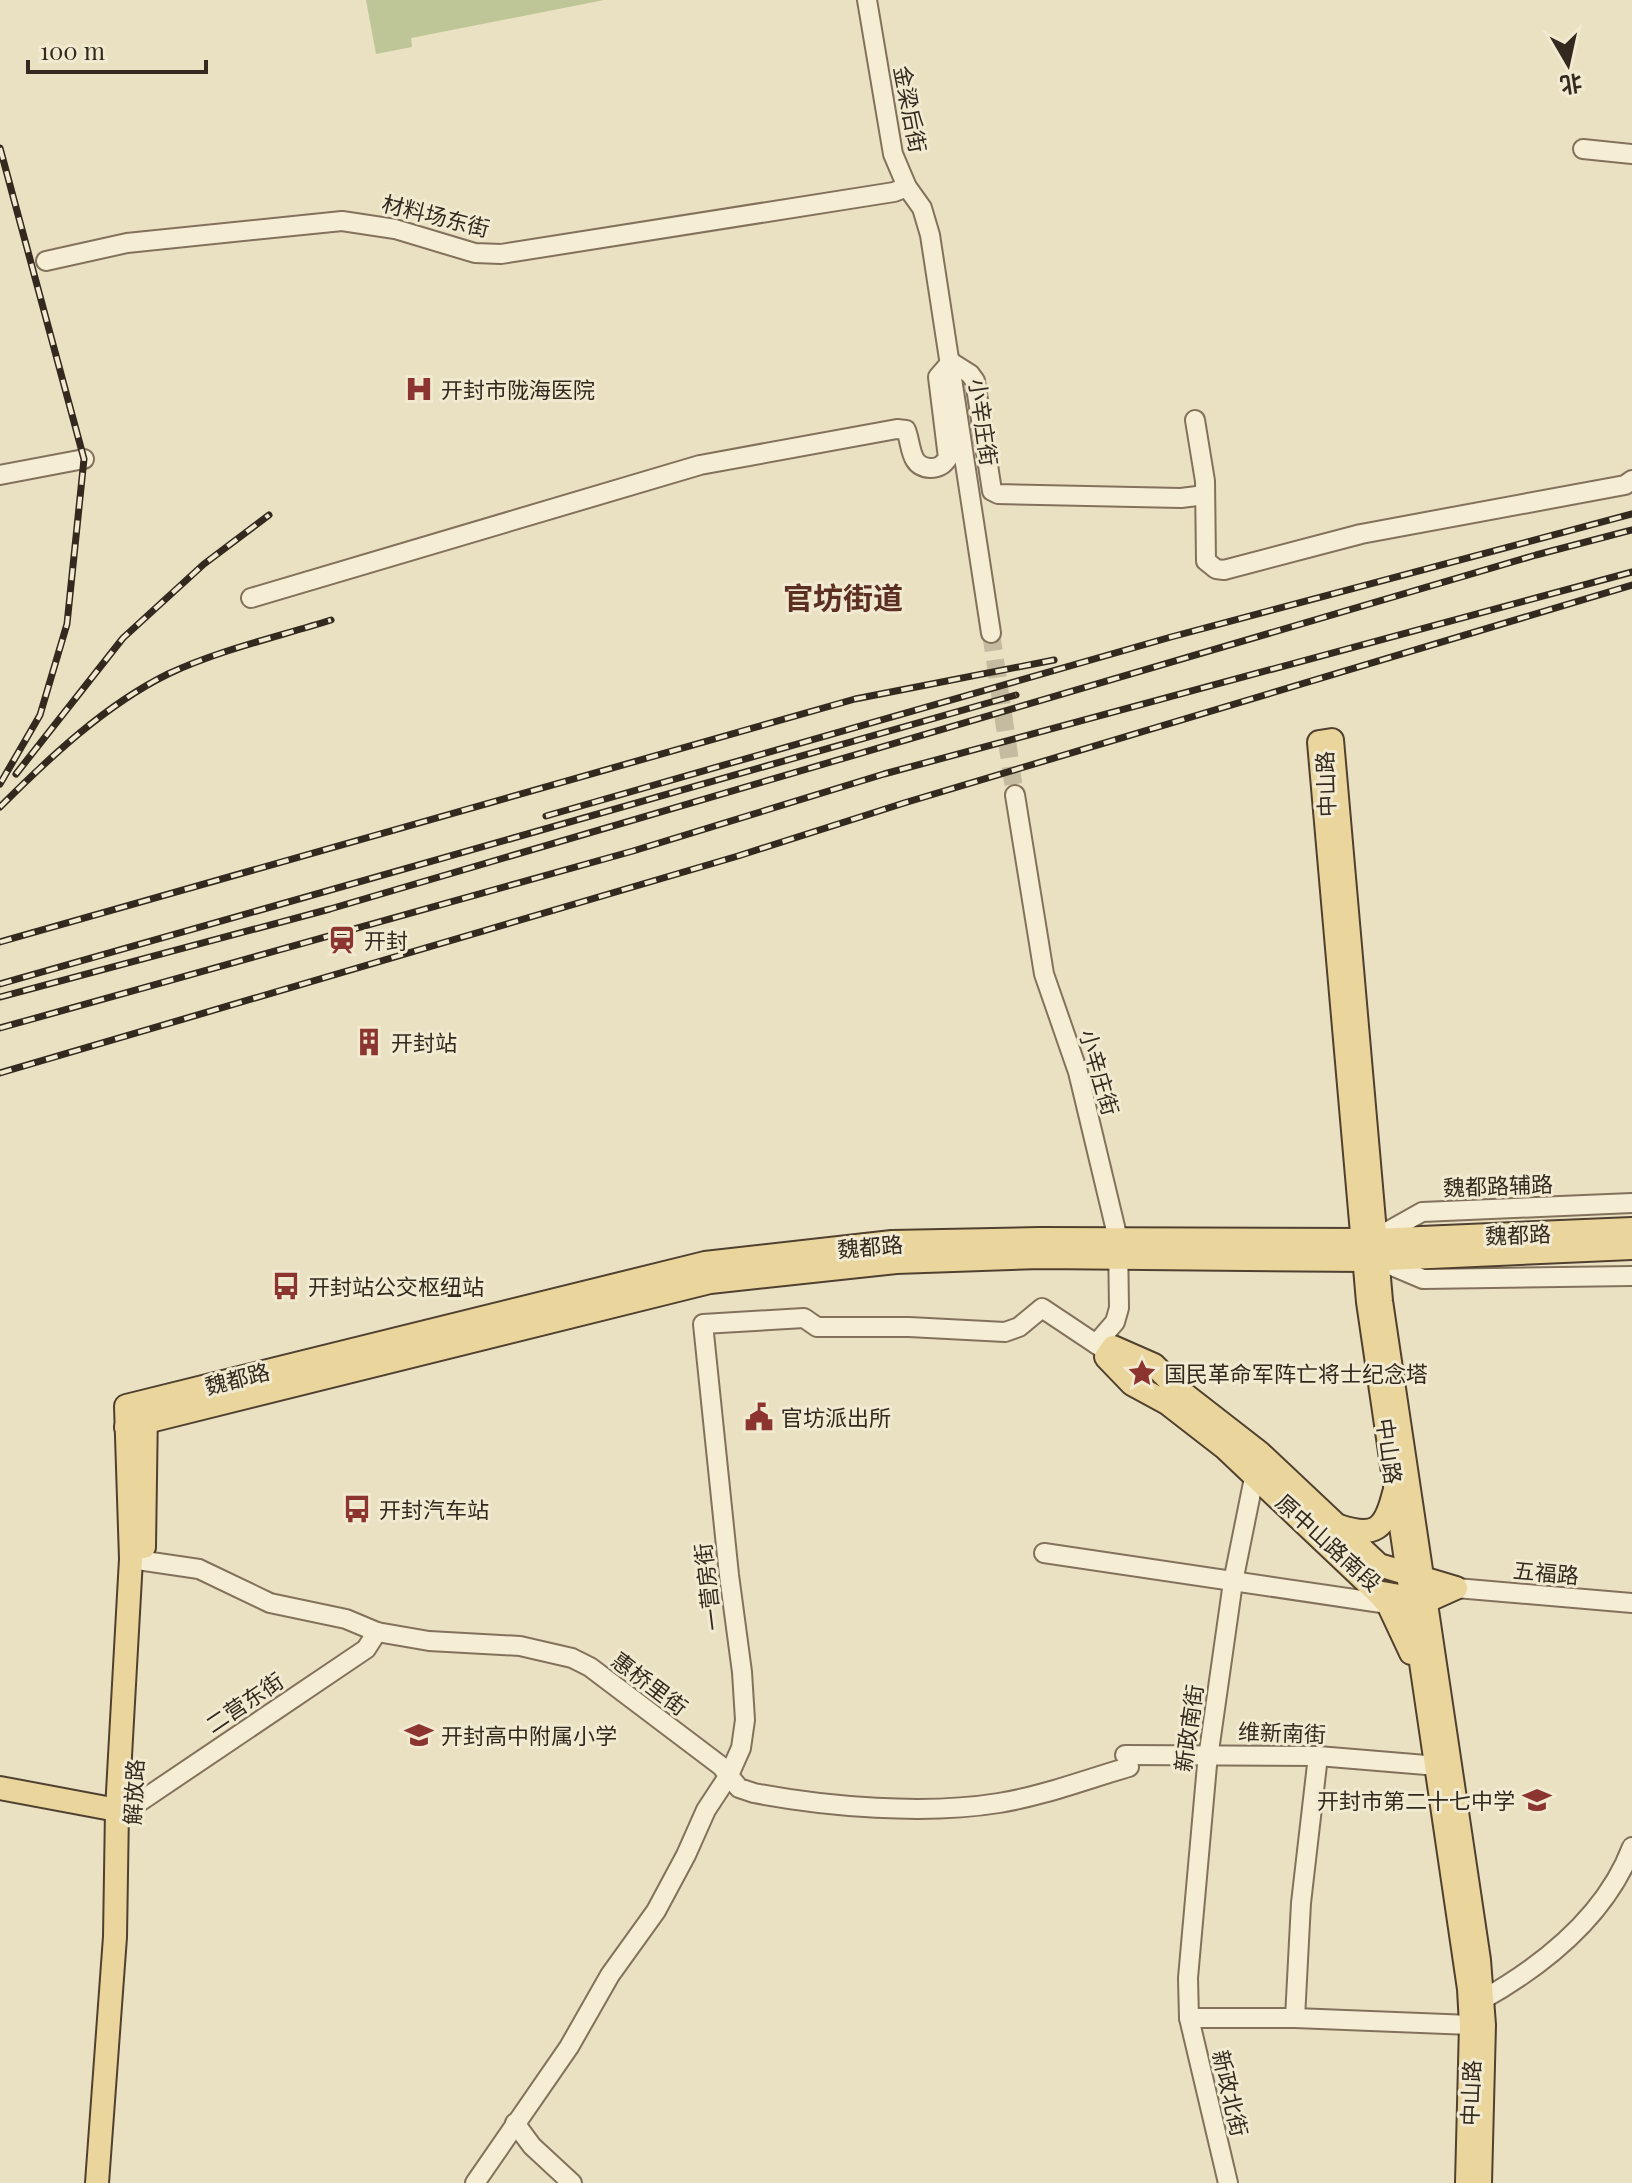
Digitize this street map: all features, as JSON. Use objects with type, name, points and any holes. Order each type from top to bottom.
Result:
[{"type":"main road","name":"中山路","points":[[1467,2183],[1471,2025],[1466,1963],[1429,1702],[1417,1588],[1396,1488],[1369,1250],[1319,742],[1332,740],[1369,1250],[1417,1588],[1479,1960],[1484,2025],[1480,2183]]},
{"type":"main road","name":"魏都路","points":[[1369,1250],[1632,1229]]},
{"type":"main road","name":"魏都路","points":[[136,1414],[705,1263],[892,1242],[1119,1248],[1632,1248]]},
{"type":"main road","name":"原中山路南段","points":[[1102,1348],[1113,1347],[1154,1365],[1257,1464],[1382,1598],[1417,1588]]},
{"type":"main road","name":"解放路","points":[[97,2183],[138,1560],[136,1414]]},
{"type":"main road","name":"原中山路南段","points":[[1257,1464],[1339,1526],[1362,1552],[1417,1588]]},
{"type":"main road","points":[[1339,1526],[1364,1533],[1383,1524],[1396,1488]]},
{"type":"main road","points":[[1417,1588],[1456,1588]]},
{"type":"main road","points":[[1382,1598],[1405,1635],[1429,1702]]},
{"type":"main road","points":[[0,1788],[124,1809]]},
{"type":"main road","name":"解放路","points":[[109,2183],[126,1939],[124,1809]]},
{"type":"street","name":"金梁后街","points":[[867,0],[893,154],[907,187],[922,208],[930,235],[951,362]]},
{"type":"street","points":[[1583,149],[1632,154]]},
{"type":"street","name":"材料场东街","points":[[46,261],[127,243],[342,221],[395,229],[475,253],[501,254],[894,192],[907,187]]},
{"type":"street","points":[[251,598],[700,465],[897,429],[906,430],[912,456],[918,465],[939,467],[948,458],[938,377],[951,362],[975,381],[992,491],[998,494],[1181,498],[1205,495]]},
{"type":"street","name":"小辛庄街","points":[[951,362],[991,633]]},
{"type":"street","points":[[1195,420],[1205,495],[1206,561],[1216,569],[1224,570],[1361,534],[1625,485],[1632,480]]},
{"type":"street","points":[[0,475],[84,459]]},
{"type":"street","name":"小辛庄街","points":[[1015,795],[1044,974],[1078,1072],[1119,1248],[1119,1308],[1102,1348]]},
{"type":"street","name":"魏都路辅路","points":[[1369,1250],[1422,1212],[1632,1203]]},
{"type":"street","points":[[1369,1250],[1423,1279],[1632,1276]]},
{"type":"street","name":"一营房街","points":[[475,2183],[569,2047],[610,1975],[656,1911],[706,1810],[736,1763],[743,1736],[742,1672],[730,1588],[703,1324],[804,1318],[817,1327],[909,1327],[1005,1332],[1019,1327],[1042,1308],[1102,1348]]},
{"type":"street","name":"新政南街","points":[[1189,2016],[1188,1978],[1194,1888],[1209,1754],[1233,1582],[1257,1464]]},
{"type":"street","points":[[1044,1553],[1233,1582],[1382,1598]]},
{"type":"street","name":"惠桥里街","points":[[138,1560],[199,1569],[270,1603],[346,1619],[377,1632],[429,1641],[520,1646],[572,1658],[590,1667],[729,1775],[739,1788],[779,1798],[880,1807],[957,1808],[1001,1803],[1127,1761]]},
{"type":"street","name":"五福路","points":[[1456,1588],[1632,1603]]},
{"type":"street","name":"二营东街","points":[[124,1809],[366,1649],[377,1632]]},
{"type":"street","name":"维新南街","points":[[1127,1761],[1209,1754],[1318,1756],[1438,1766]]},
{"type":"street","points":[[1295,2018],[1301,1903],[1318,1756]]},
{"type":"street","points":[[1482,2000],[1514,1983],[1588,1920],[1609,1894],[1632,1847]]},
{"type":"street","points":[[1189,2016],[1471,2025]]},
{"type":"street","name":"新政北街","points":[[1189,2016],[1228,2183]]},
{"type":"street","points":[[515,2123],[532,2146],[572,2183]]},
{"type":"green space","points":[[366,0],[604,0],[411,38],[412,47],[376,54]]},
{"type":"tunnel","points":[[991,633],[1015,795]]},
{"type":"railway","points":[[0,148],[84,459],[67,624],[40,715],[0,784]]},
{"type":"railway","points":[[546,816],[1171,637],[1632,514]]},
{"type":"railway","points":[[16,774],[123,638],[204,564],[269,515]]},
{"type":"railway","points":[[0,997],[330,909],[1536,555],[1632,530]]},
{"type":"railway","points":[[0,1028],[633,851],[884,774],[1632,572]]},
{"type":"railway","points":[[0,1073],[738,856],[904,803],[1632,585]]},
{"type":"railway","points":[[0,807],[100,717],[168,674],[248,644],[331,620]]},
{"type":"railway","points":[[0,942],[855,699],[1054,660]]},
{"type":"railway","points":[[0,984],[1016,695]]},
{"type":"place","name":"开封市陇海医院","points":[[419,389]]},
{"type":"place","name":"开封","points":[[342,940]]},
{"type":"place","name":"开封站","points":[[369,1042]]},
{"type":"place","name":"开封站公交枢纽站","points":[[286,1286]]},
{"type":"place","name":"国民革命军阵亡将士纪念塔","points":[[1142,1373]]},
{"type":"place","name":"官坊派出所","points":[[759,1417]]},
{"type":"place","name":"开封汽车站","points":[[357,1509]]},
{"type":"place","name":"开封高中附属小学","points":[[419,1735]]},
{"type":"place","name":"开封市第二十七中学","points":[[1537,1800]]},
{"type":"district","name":"官坊街道","points":[[843,597]]}]
